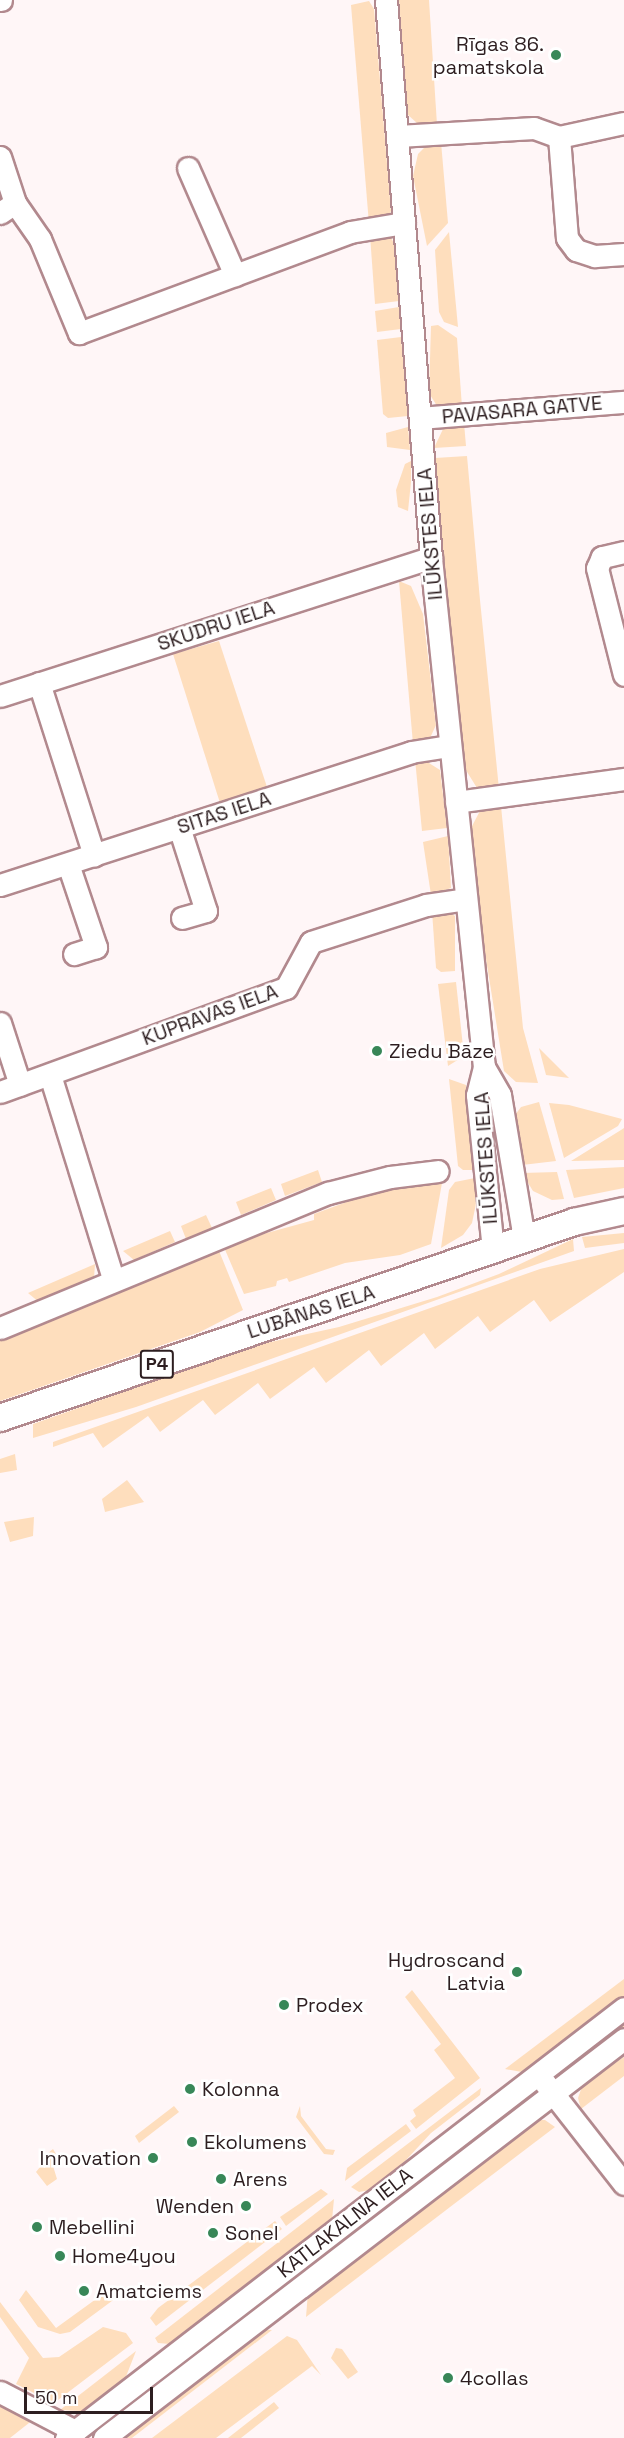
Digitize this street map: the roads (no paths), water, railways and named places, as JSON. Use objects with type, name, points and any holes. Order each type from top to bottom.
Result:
[{"type":"main road","name":"LUBĀNAS IELA","points":[[0,1418],[524,1239],[624,1211]]},
{"type":"street","name":"ILŪKSTES IELA","points":[[386,0],[431,558],[484,1067],[477,1095],[493,1250]]},
{"type":"street","points":[[398,136],[534,128],[559,137],[624,123]]},
{"type":"street","points":[[559,137],[567,238],[576,250],[595,256],[624,254]]},
{"type":"street","points":[[0,157],[7,208],[28,217],[40,239],[79,333],[350,232],[404,223]]},
{"type":"street","points":[[188,168],[235,275]]},
{"type":"street","name":"PAVASARA GATVE","points":[[420,418],[624,402]]},
{"type":"street","points":[[624,552],[602,556],[597,567],[624,675]]},
{"type":"street","name":"SKUDRU IELA","points":[[0,696],[431,558]]},
{"type":"street","points":[[39,683],[94,855]]},
{"type":"street","name":"SITAS IELA","points":[[0,885],[411,752],[450,746]]},
{"type":"street","points":[[456,802],[624,779]]},
{"type":"street","points":[[179,827],[206,911],[182,918]]},
{"type":"street","points":[[68,864],[96,947],[74,954]]},
{"type":"street","name":"KUPRAVAS IELA","points":[[10,1089],[286,988],[311,942],[426,904],[466,899]]},
{"type":"street","points":[[0,1023],[10,1089]]},
{"type":"street","name":"ILŪKSTES IELA","points":[[484,1067],[500,1095],[524,1239]]},
{"type":"street","points":[[50,1075],[113,1278]]},
{"type":"street","points":[[0,1328],[113,1278],[328,1193],[390,1178],[438,1172]]},
{"type":"street","name":"KATLAKALNA IELA","points":[[71,2434],[624,2008]]},
{"type":"street","name":"KATLAKALNA IELA","points":[[104,2438],[624,2038]]},
{"type":"street","points":[[537,2074],[624,2184]]},
{"type":"street","points":[[0,2392],[71,2434]]},
{"type":"place","name":"Rīgas 86. pamatskola","points":[[556,55]]},
{"type":"place","name":"Ziedu Bāze","points":[[377,1051]]},
{"type":"place","name":"Hydroscand Latvia","points":[[517,1972]]},
{"type":"place","name":"Prodex","points":[[284,2005]]},
{"type":"place","name":"Kolonna","points":[[190,2089]]},
{"type":"place","name":"Ekolumens","points":[[192,2142]]},
{"type":"place","name":"Innovation","points":[[153,2158]]},
{"type":"place","name":"Arens","points":[[221,2179]]},
{"type":"place","name":"Wenden","points":[[246,2206]]},
{"type":"place","name":"Mebellini","points":[[37,2227]]},
{"type":"place","name":"Sonel","points":[[213,2233]]},
{"type":"place","name":"Home4you","points":[[60,2256]]},
{"type":"place","name":"Amatciems","points":[[84,2291]]},
{"type":"place","name":"4collas","points":[[448,2378]]}]
